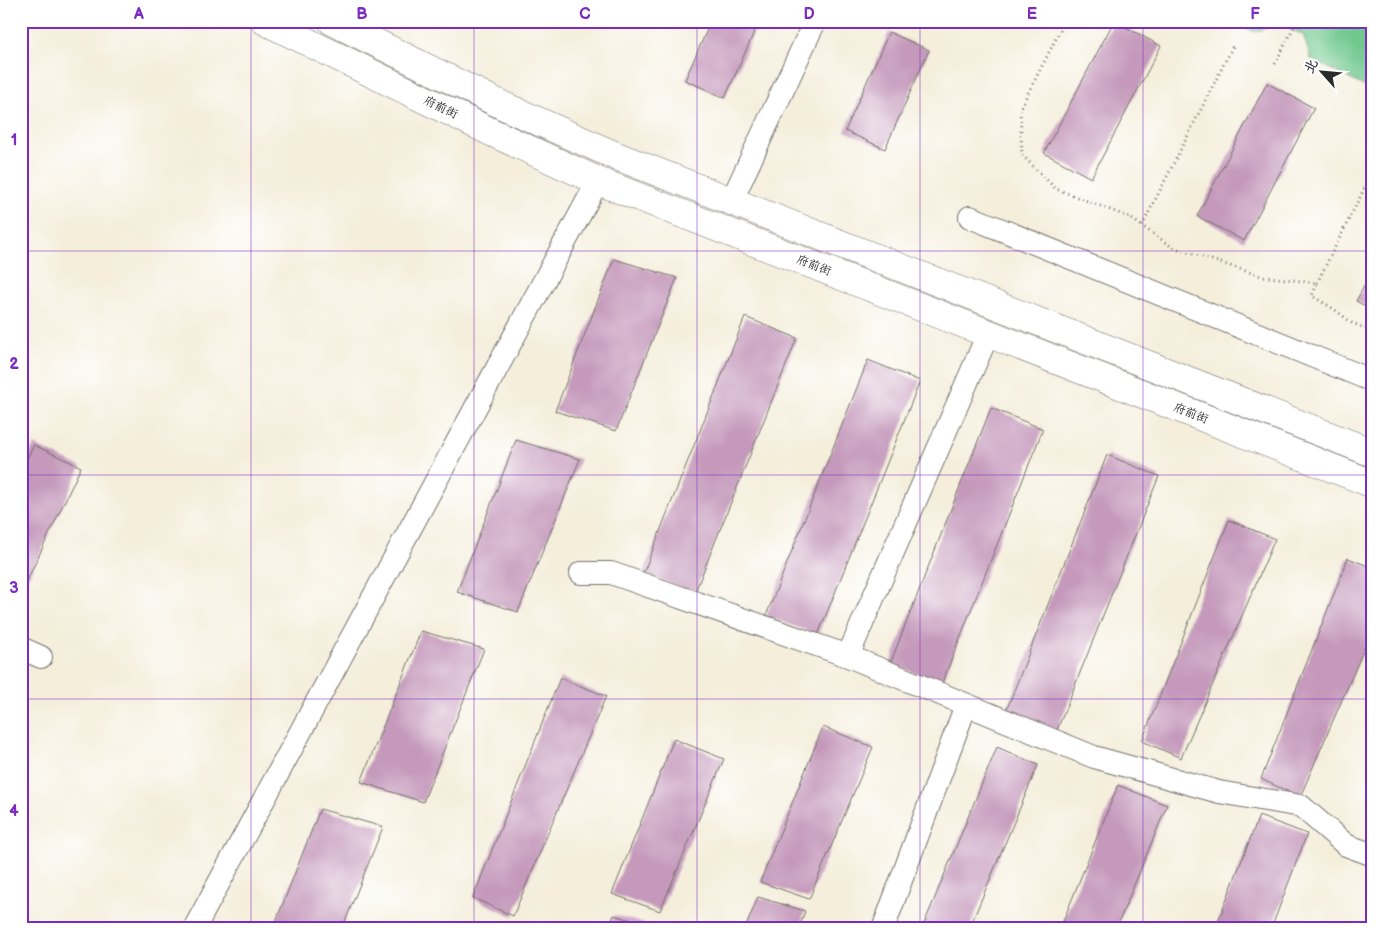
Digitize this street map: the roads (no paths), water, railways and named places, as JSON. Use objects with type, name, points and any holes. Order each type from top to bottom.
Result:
[{"type":"street","name":"府前街","points":[[265,21],[491,132],[598,181],[1373,484]]},
{"type":"street","points":[[332,21],[512,110],[614,155],[1373,453]]},
{"type":"street","points":[[731,202],[815,21]]},
{"type":"street","points":[[194,929],[598,181]]},
{"type":"street","points":[[970,217],[1373,381]]},
{"type":"street","points":[[848,656],[988,334]]},
{"type":"street","points":[[581,573],[611,573],[848,656],[1094,757],[1219,792],[1301,806],[1346,845],[1373,855]]},
{"type":"street","points":[[883,929],[966,705]]}]
